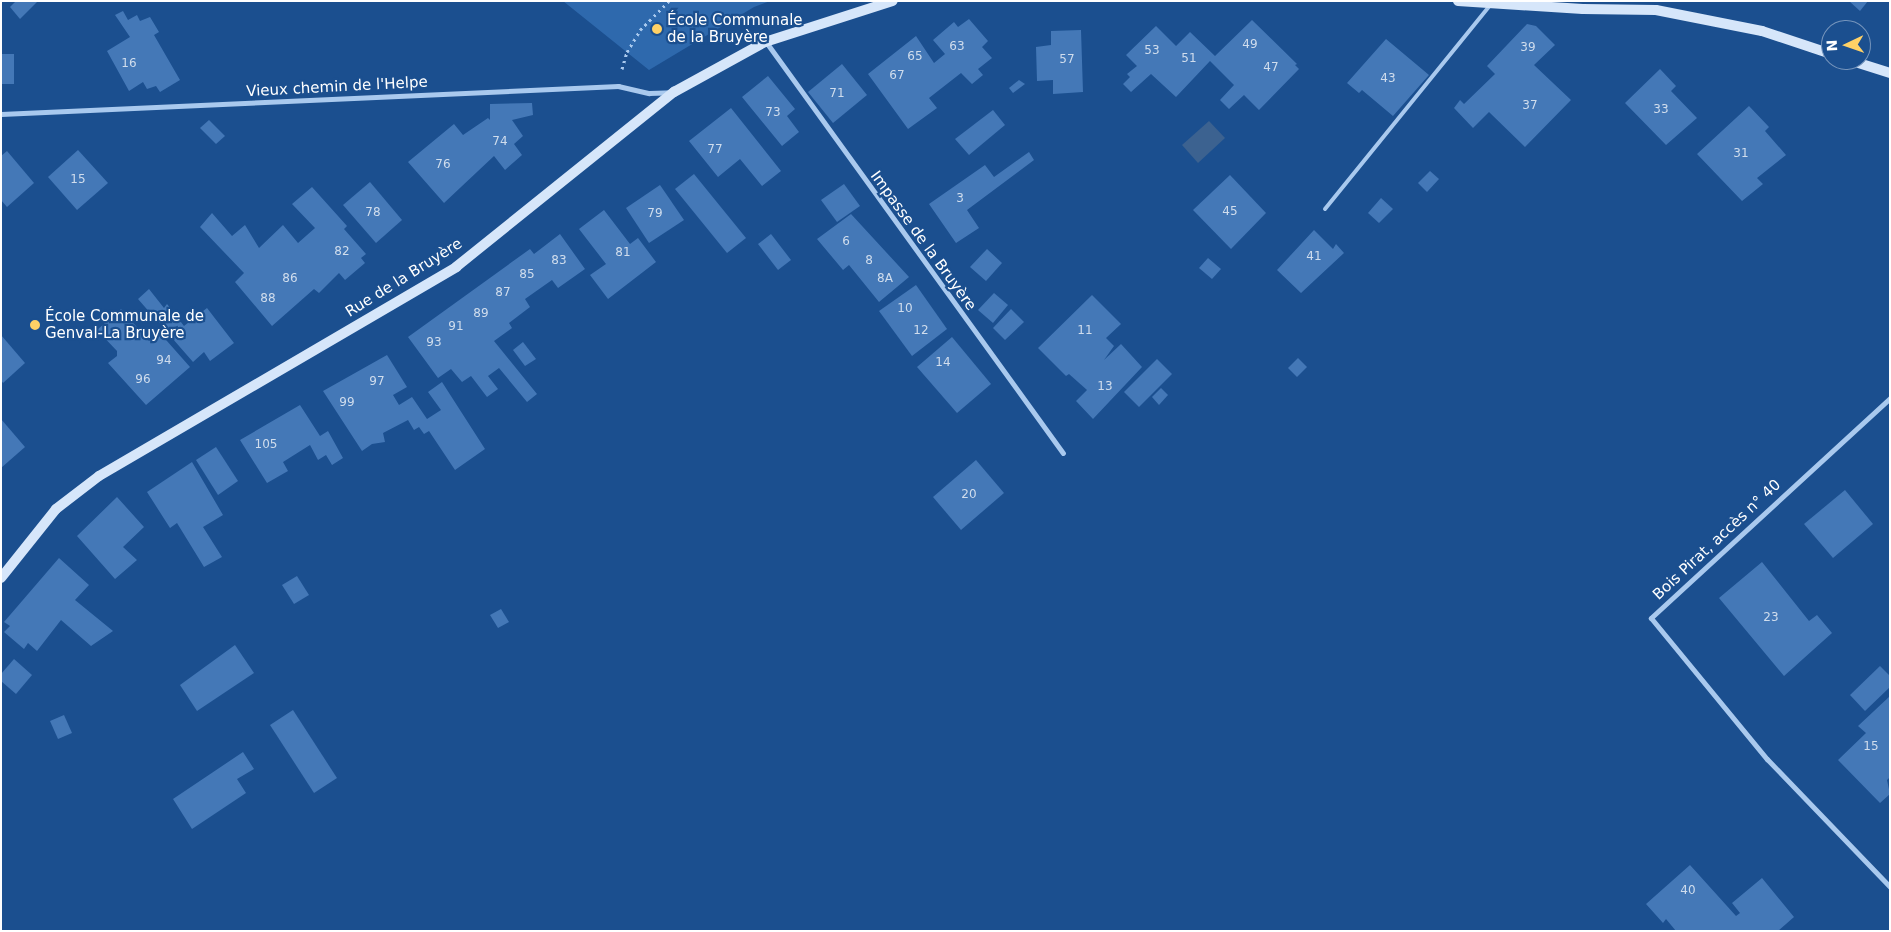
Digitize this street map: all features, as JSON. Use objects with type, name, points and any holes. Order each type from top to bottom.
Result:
[{"type":"main road","name":"Rue de la Bruyère","points":[[1,578],[56,509],[99,476],[456,267],[674,92],[765,42],[892,1]]},
{"type":"main road","points":[[1458,1],[1583,10],[1657,6],[1762,31],[1821,51]]},
{"type":"main road","points":[[1871,67],[1890,73]]},
{"type":"street","name":"Impasse de la Bruyère","points":[[765,42],[1064,453]]},
{"type":"street","name":"Vieux chemin de l'Helpe","points":[[1,114],[618,86],[649,93],[674,92]]},
{"type":"street","name":"Bois Pirat, accès n° 40","points":[[1890,398],[1650,618],[1766,759],[1890,887]]},
{"type":"lane","points":[[1325,209],[1491,3]]},
{"type":"path","points":[[618,86],[627,52],[640,30],[669,1]]},
{"type":"shaded area","name":"École Communale de la Bruyère","points":[[563,1],[770,1],[754,7],[649,70]]},
{"type":"shaded area","points":[[1209,121],[1225,138],[1198,163],[1182,145]]},
{"type":"building","points":[[16,1],[38,1],[20,19],[10,7]]},
{"type":"building","points":[[1849,1],[1868,1],[1860,11]]},
{"type":"building","points":[[123,11],[128,20],[137,15],[140,21],[150,17],[159,32],[154,35],[180,80],[160,92],[156,86],[147,89],[143,82],[129,91],[107,51],[130,37],[115,15]]},
{"type":"building","points":[[969,19],[988,41],[982,47],[992,58],[978,69],[983,75],[972,84],[961,73],[929,98],[937,108],[908,129],[868,74],[916,36],[934,63],[945,54],[933,40],[954,22],[958,27]]},
{"type":"building","points":[[1252,20],[1297,64],[1295,65],[1299,69],[1259,110],[1244,95],[1229,109],[1220,100],[1234,85],[1210,61],[1176,97],[1151,74],[1131,92],[1123,84],[1130,77],[1127,74],[1137,66],[1126,55],[1156,26],[1176,46],[1190,32],[1215,56]]},
{"type":"building","points":[[1527,24],[1536,26],[1555,45],[1534,65],[1571,100],[1525,147],[1489,112],[1473,128],[1454,108],[1460,100],[1464,104],[1495,74],[1487,66]]},
{"type":"building","points":[[1081,30],[1083,92],[1053,94],[1053,80],[1037,81],[1036,47],[1051,45],[1051,31]]},
{"type":"building","points":[[1386,39],[1429,75],[1393,116],[1362,90],[1359,93],[1347,83]]},
{"type":"building","points":[[1,54],[14,54],[14,84],[1,84]]},
{"type":"building","points":[[842,64],[867,95],[833,123],[808,92]]},
{"type":"building","points":[[1660,69],[1676,86],[1671,91],[1697,118],[1666,145],[1625,103]]},
{"type":"building","points":[[768,76],[795,109],[787,116],[799,132],[782,146],[742,97]]},
{"type":"building","points":[[1019,80],[1025,84],[1013,93],[1009,88]]},
{"type":"building","points":[[532,103],[533,115],[512,120],[523,136],[514,144],[522,155],[505,170],[494,156],[444,203],[408,162],[454,124],[463,135],[488,118],[490,120],[490,104]]},
{"type":"building","points":[[1749,106],[1769,127],[1765,131],[1786,155],[1757,178],[1763,184],[1742,201],[1697,154]]},
{"type":"building","points":[[731,108],[781,171],[762,186],[740,159],[718,177],[689,141]]},
{"type":"building","points":[[993,110],[1005,125],[969,155],[955,139]]},
{"type":"building","points":[[209,120],[225,136],[216,144],[200,128]]},
{"type":"building","points":[[78,150],[108,183],[77,210],[48,177]]},
{"type":"building","points":[[7,151],[34,183],[7,207],[1,200],[1,156]]},
{"type":"building","points":[[1029,152],[1034,160],[967,210],[979,228],[956,243],[929,204],[985,165],[994,177]]},
{"type":"building","points":[[1430,171],[1439,179],[1427,192],[1418,183]]},
{"type":"building","points":[[694,174],[746,238],[727,253],[675,189]]},
{"type":"building","points":[[1230,175],[1266,213],[1231,249],[1193,210]]},
{"type":"building","points":[[370,182],[402,220],[376,243],[343,205]]},
{"type":"building","points":[[844,184],[860,206],[837,222],[821,200]]},
{"type":"building","points":[[660,185],[684,220],[649,243],[626,208]]},
{"type":"building","points":[[312,187],[347,226],[344,229],[366,254],[361,258],[365,263],[345,280],[339,273],[319,293],[314,289],[272,326],[235,282],[244,273],[200,227],[212,213],[232,236],[245,225],[259,248],[283,225],[298,243],[315,228],[292,204]]},
{"type":"building","points":[[1381,198],[1393,209],[1379,223],[1368,213]]},
{"type":"building","points":[[604,210],[630,244],[638,238],[656,262],[608,299],[590,275],[606,264],[579,229]]},
{"type":"building","points":[[851,214],[909,277],[879,302],[849,265],[843,270],[817,239]]},
{"type":"building","points":[[1314,230],[1333,249],[1336,244],[1344,253],[1301,293],[1277,270]]},
{"type":"building","points":[[560,234],[585,269],[558,288],[552,280],[525,299],[530,307],[509,323],[512,328],[494,341],[537,394],[527,402],[499,368],[488,376],[498,389],[487,397],[471,376],[462,382],[451,369],[438,378],[408,337],[530,249],[534,254]]},
{"type":"building","points":[[771,234],[791,260],[778,270],[758,244]]},
{"type":"building","points":[[987,249],[1002,263],[986,281],[970,267]]},
{"type":"building","points":[[1208,258],[1221,269],[1212,279],[1199,268]]},
{"type":"building","points":[[916,285],[947,329],[912,356],[879,311]]},
{"type":"building","points":[[149,289],[164,308],[167,304],[184,326],[207,308],[234,343],[210,361],[204,352],[193,362],[138,299]]},
{"type":"building","points":[[994,293],[1008,305],[993,323],[978,310]]},
{"type":"building","points":[[1092,295],[1121,324],[1106,338],[1114,346],[1104,360],[1121,344],[1142,367],[1093,419],[1076,401],[1087,390],[1069,374],[1066,376],[1038,348]]},
{"type":"building","points":[[121,309],[149,341],[159,332],[190,367],[146,405],[108,363],[117,356],[117,351],[97,330]]},
{"type":"building","points":[[1011,309],[1024,322],[1005,340],[993,328]]},
{"type":"building","points":[[1,335],[25,363],[3,383],[1,380]]},
{"type":"building","points":[[952,337],[991,384],[957,413],[917,367]]},
{"type":"building","points":[[523,342],[536,359],[525,366],[513,350]]},
{"type":"building","points":[[387,355],[407,387],[393,395],[399,405],[412,397],[427,419],[441,410],[428,392],[442,382],[485,449],[455,470],[429,431],[424,434],[419,427],[414,430],[408,420],[383,433],[385,442],[372,444],[362,451],[323,391]]},
{"type":"building","points":[[1298,358],[1307,367],[1297,377],[1288,368]]},
{"type":"building","points":[[1157,359],[1172,374],[1139,407],[1124,392]]},
{"type":"building","points":[[1161,388],[1168,395],[1159,405],[1152,397]]},
{"type":"building","points":[[300,405],[320,436],[328,431],[343,458],[332,465],[326,455],[318,460],[310,445],[283,462],[288,471],[267,483],[240,440]]},
{"type":"building","points":[[1,419],[25,447],[1,468]]},
{"type":"building","points":[[216,447],[238,481],[218,495],[196,460]]},
{"type":"building","points":[[976,460],[1004,493],[961,530],[933,497]]},
{"type":"building","points":[[192,462],[223,515],[203,527],[222,557],[204,567],[177,523],[170,528],[147,492]]},
{"type":"building","points":[[1845,490],[1873,524],[1833,558],[1804,524]]},
{"type":"building","points":[[117,497],[144,527],[123,547],[137,560],[115,579],[77,536]]},
{"type":"building","points":[[59,558],[89,585],[75,600],[113,631],[91,646],[61,620],[37,651],[28,643],[24,649],[4,632],[10,626],[4,622]]},
{"type":"building","points":[[1762,562],[1809,621],[1817,615],[1832,633],[1784,676],[1719,598]]},
{"type":"building","points":[[297,576],[309,595],[294,604],[282,585]]},
{"type":"building","points":[[501,609],[509,622],[498,628],[490,615]]},
{"type":"building","points":[[235,645],[254,673],[197,711],[180,685]]},
{"type":"building","points":[[14,659],[32,675],[16,694],[1,681],[1,674]]},
{"type":"building","points":[[1880,666],[1890,676],[1890,687],[1865,711],[1850,695]]},
{"type":"building","points":[[1890,696],[1890,777],[1887,780],[1890,794],[1880,803],[1838,760],[1866,733],[1858,726]]},
{"type":"building","points":[[293,710],[337,778],[314,793],[270,725]]},
{"type":"building","points":[[64,715],[72,733],[58,739],[50,721]]},
{"type":"building","points":[[243,752],[254,769],[237,779],[246,793],[192,829],[173,799]]},
{"type":"building","points":[[1690,865],[1736,916],[1740,913],[1732,903],[1762,878],[1794,917],[1778,931],[1676,931],[1666,919],[1663,923],[1646,904]]},
{"type":"place","name":"École Communale de la Bruyère","points":[[657,29]]},
{"type":"place","name":"École Communale de Genval-La Bruyère","points":[[35,325]]}]
